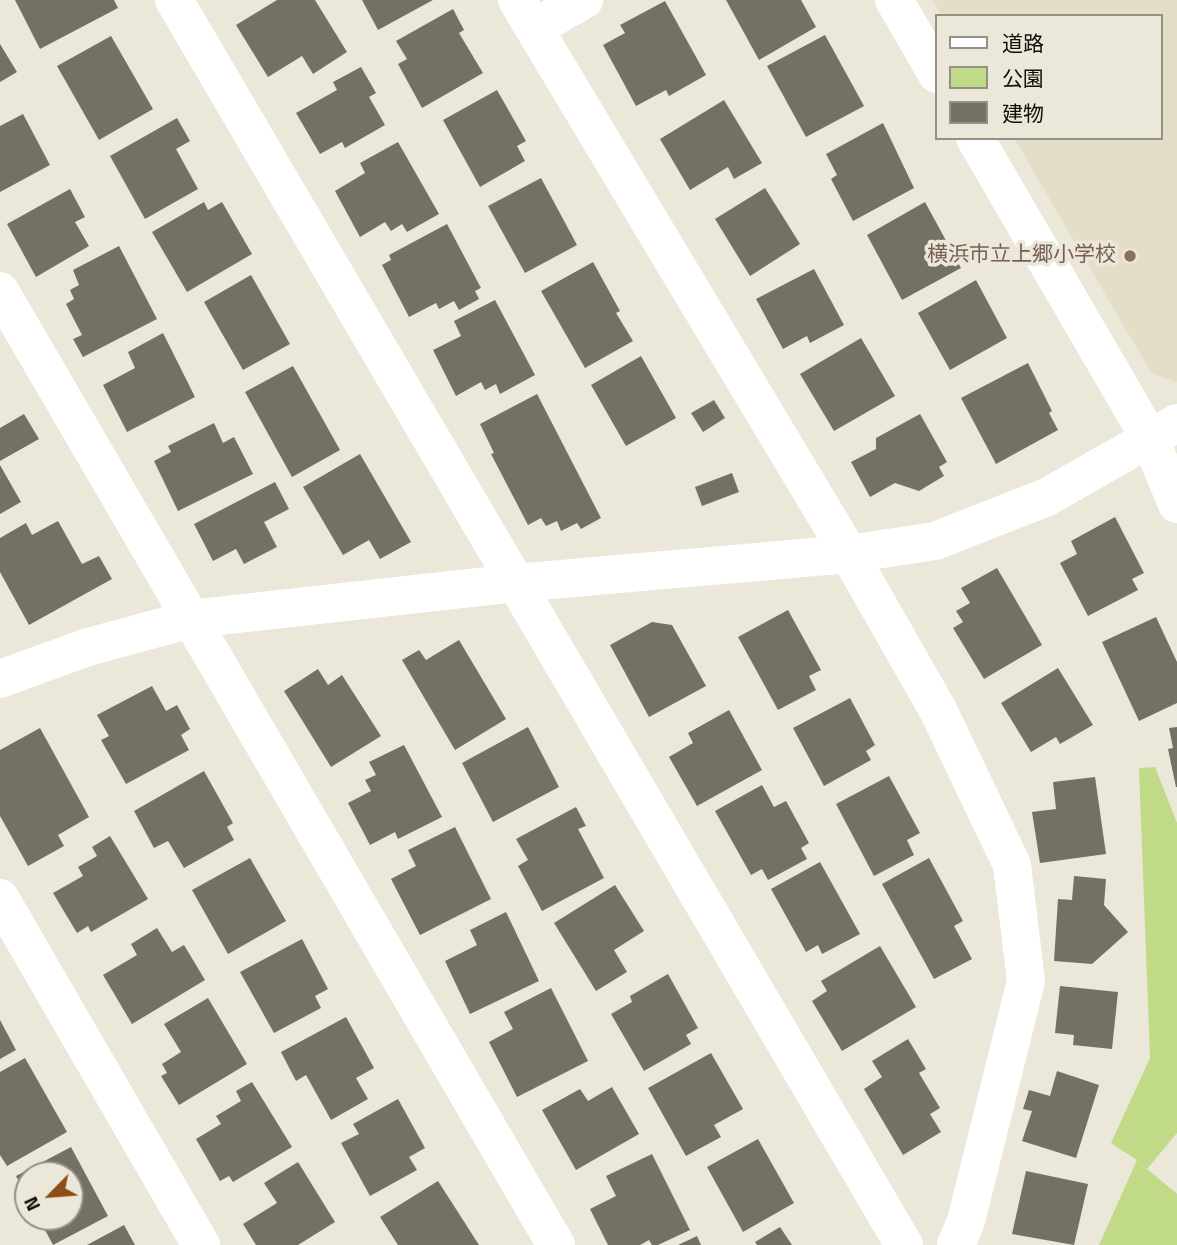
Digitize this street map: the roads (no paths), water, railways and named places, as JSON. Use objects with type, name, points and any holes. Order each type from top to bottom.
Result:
[{"type":"street","points":[[174,0],[904,1245]]},
{"type":"street","points":[[584,0],[525,14],[849,554],[938,709],[1012,865],[1026,981],[966,1221],[956,1245]]},
{"type":"street","points":[[894,0],[936,72]]},
{"type":"street","points":[[976,140],[1163,431],[1177,504]]},
{"type":"street","points":[[0,291],[556,1245]]},
{"type":"street","points":[[0,679],[88,647],[191,619],[515,583],[849,554],[936,541],[1047,497],[1163,431]]},
{"type":"street","points":[[0,898],[201,1245]]},
{"type":"place","name":"横浜市立上郷小学校","points":[[1130,256]]}]
